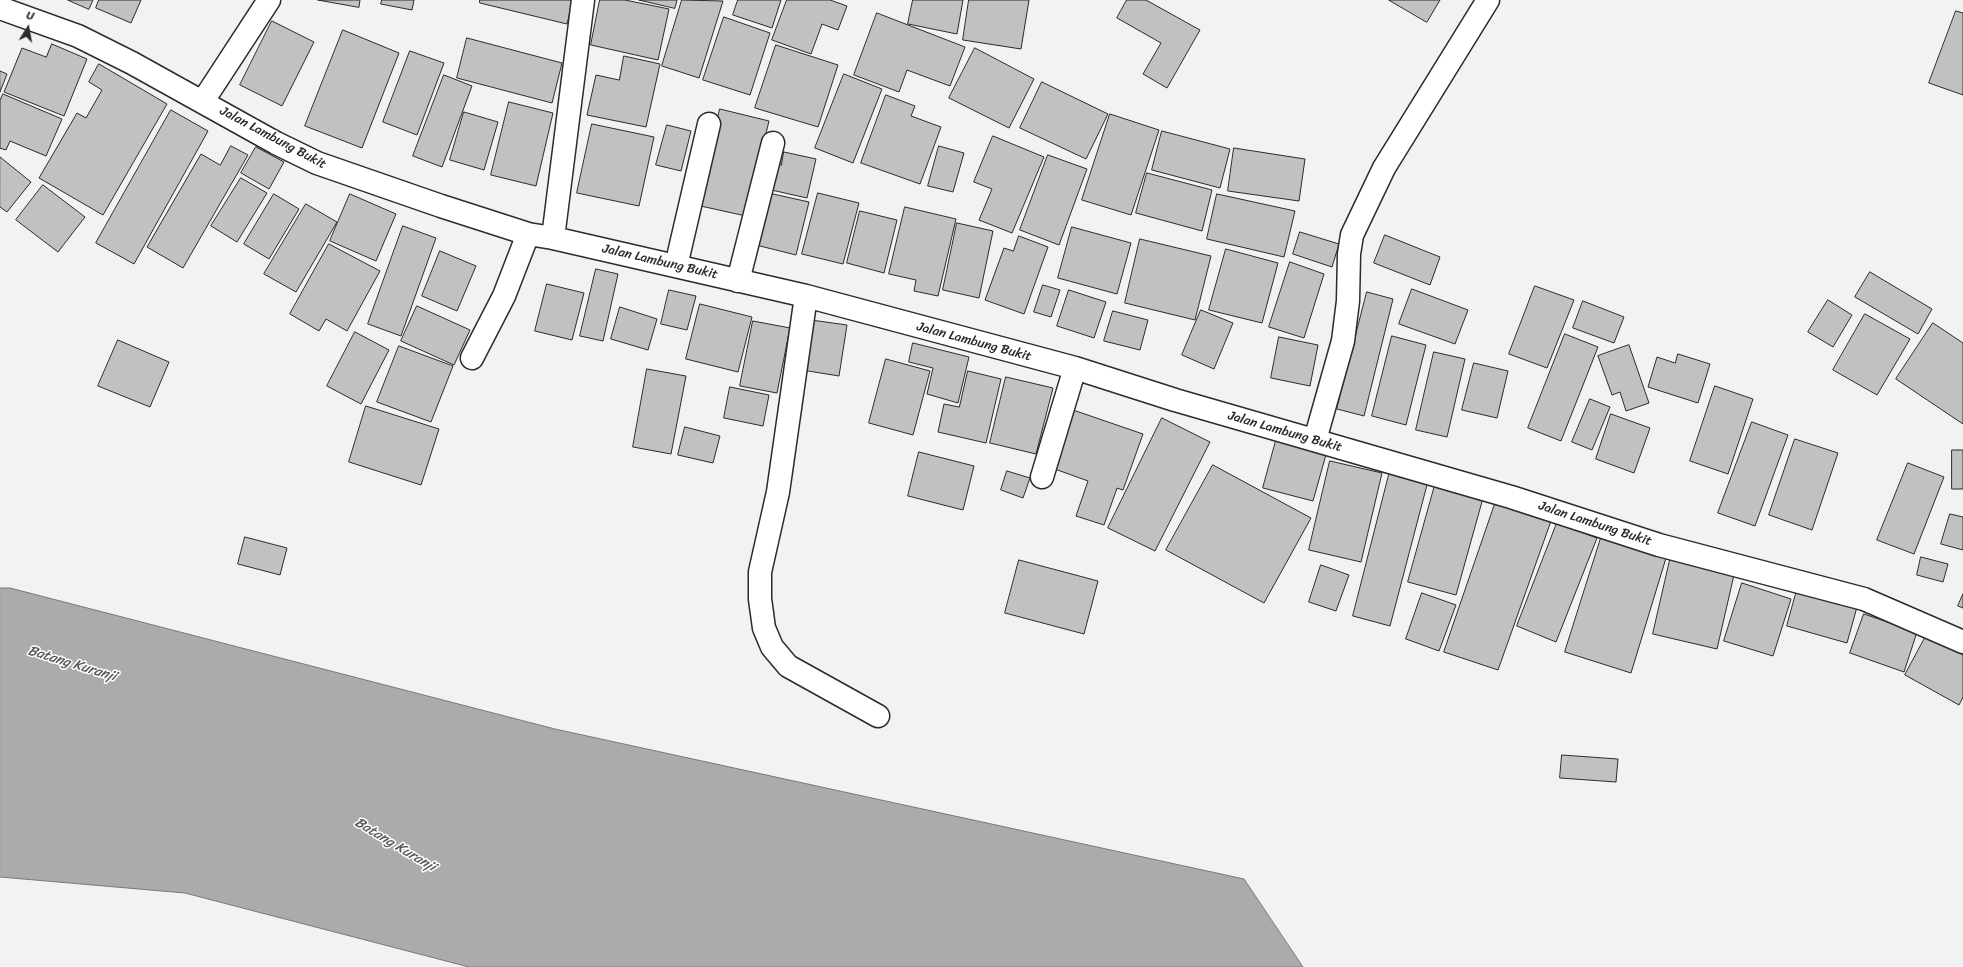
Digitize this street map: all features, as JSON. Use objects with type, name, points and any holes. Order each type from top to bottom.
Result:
[{"type":"street","points":[[203,101],[269,0]]},
{"type":"street","points":[[553,238],[583,0]]},
{"type":"street","points":[[1315,440],[1343,341],[1348,301],[1349,254],[1352,235],[1384,168],[1488,0]]},
{"type":"street","name":"Jalan Lambung Bukit","points":[[0,8],[78,36],[132,63],[317,163],[369,182],[528,234],[553,238],[806,296],[1074,368],[1175,400],[1511,497],[1659,545],[1864,599],[1963,642]]},
{"type":"street","points":[[676,266],[709,124]]},
{"type":"street","points":[[738,281],[773,143]]},
{"type":"street","points":[[472,358],[504,296],[528,234]]},
{"type":"street","points":[[806,296],[778,492],[760,572],[760,599],[764,628],[772,648],[788,666],[878,716]]},
{"type":"street","points":[[1042,477],[1074,368]]},
{"type":"water","name":"Batang Kuranji","points":[[0,588],[10,588],[555,729],[1244,879],[1303,967],[469,967],[185,893],[0,877]]},
{"type":"building","points":[[68,0],[93,0],[89,9]]},
{"type":"building","points":[[99,0],[141,0],[131,23],[96,8]]},
{"type":"building","points":[[318,0],[360,0],[359,7]]},
{"type":"building","points":[[382,0],[414,0],[412,10],[381,4]]},
{"type":"building","points":[[480,0],[573,0],[567,24],[480,3]]},
{"type":"building","points":[[600,0],[625,0],[669,9],[658,60],[591,45]]},
{"type":"building","points":[[639,0],[677,0],[675,8]]},
{"type":"building","points":[[682,0],[723,1],[699,78],[662,66]]},
{"type":"building","points":[[738,0],[781,0],[772,28],[733,15]]},
{"type":"building","points":[[787,0],[830,0],[847,6],[838,30],[822,24],[811,54],[772,40]]},
{"type":"building","points":[[913,0],[963,0],[957,34],[908,24]]},
{"type":"building","points":[[969,0],[1029,0],[1021,49],[963,40]]},
{"type":"building","points":[[1127,0],[1146,0],[1200,30],[1167,88],[1143,74],[1161,43],[1117,18]]},
{"type":"building","points":[[1389,0],[1440,0],[1427,22]]},
{"type":"building","points":[[1956,11],[1963,13],[1963,95],[1929,83]]},
{"type":"building","points":[[877,13],[965,47],[950,86],[907,70],[899,92],[854,75]]},
{"type":"building","points":[[724,17],[770,33],[750,95],[703,80]]},
{"type":"building","points":[[272,21],[314,42],[282,106],[240,85]]},
{"type":"building","points":[[343,30],[399,53],[362,148],[305,126]]},
{"type":"building","points":[[467,38],[562,63],[552,103],[457,78]]},
{"type":"building","points":[[52,44],[87,59],[64,116],[4,92],[22,48],[46,57]]},
{"type":"building","points":[[776,45],[838,65],[818,127],[755,108]]},
{"type":"building","points":[[975,48],[1034,79],[1009,128],[949,98]]},
{"type":"building","points":[[410,51],[444,63],[417,135],[383,122]]},
{"type":"building","points":[[624,56],[660,64],[646,127],[587,115],[596,75],[619,80]]},
{"type":"building","points":[[99,64],[167,104],[103,215],[39,178],[77,113],[86,118],[102,90],[89,82]]},
{"type":"building","points":[[0,71],[7,74],[0,92]]},
{"type":"building","points":[[844,74],[882,89],[853,163],[815,148]]},
{"type":"building","points":[[444,75],[472,86],[442,167],[413,156]]},
{"type":"building","points":[[1042,82],[1108,114],[1086,159],[1020,128]]},
{"type":"building","points":[[3,94],[62,119],[46,156],[10,141],[6,150],[0,148],[0,101]]},
{"type":"building","points":[[886,95],[915,106],[911,116],[941,127],[920,184],[861,163]]},
{"type":"building","points":[[509,102],[553,113],[536,186],[491,175]]},
{"type":"building","points":[[720,109],[769,121],[746,216],[696,205]]},
{"type":"building","points":[[171,110],[208,131],[134,264],[96,243]]},
{"type":"building","points":[[464,112],[498,122],[484,170],[450,160]]},
{"type":"building","points":[[1110,114],[1159,130],[1131,215],[1082,200]]},
{"type":"building","points":[[592,124],[654,137],[639,206],[577,193]]},
{"type":"building","points":[[667,125],[691,131],[681,171],[656,165]]},
{"type":"building","points":[[1162,131],[1230,149],[1220,188],[1152,170]]},
{"type":"building","points":[[993,136],[1044,157],[1012,233],[979,220],[992,189],[974,182]]},
{"type":"building","points":[[231,146],[248,155],[183,268],[147,247],[201,154],[220,165]]},
{"type":"building","points":[[939,146],[964,153],[953,192],[928,186]]},
{"type":"building","points":[[256,147],[284,162],[269,189],[241,173]]},
{"type":"building","points":[[1234,148],[1305,159],[1299,201],[1228,191]]},
{"type":"building","points":[[784,152],[816,159],[807,198],[767,189],[773,164],[781,165]]},
{"type":"building","points":[[1048,155],[1087,169],[1059,245],[1020,230]]},
{"type":"building","points":[[0,157],[31,182],[7,212],[0,207]]},
{"type":"building","points":[[1147,173],[1212,190],[1202,231],[1136,213]]},
{"type":"building","points":[[241,178],[267,193],[237,242],[211,226]]},
{"type":"building","points":[[43,185],[85,217],[58,252],[16,220]]},
{"type":"building","points":[[764,192],[809,202],[796,255],[752,244]]},
{"type":"building","points":[[818,193],[859,203],[843,264],[802,254]]},
{"type":"building","points":[[274,194],[299,209],[269,259],[244,244]]},
{"type":"building","points":[[350,194],[396,214],[376,261],[330,241]]},
{"type":"building","points":[[1217,194],[1295,211],[1284,257],[1207,239]]},
{"type":"building","points":[[306,204],[337,222],[296,292],[264,274]]},
{"type":"building","points":[[905,207],[956,219],[938,296],[914,291],[916,280],[889,274]]},
{"type":"building","points":[[860,211],[897,220],[884,273],[847,263]]},
{"type":"building","points":[[957,223],[993,231],[979,298],[943,290]]},
{"type":"building","points":[[403,226],[436,238],[401,336],[368,324]]},
{"type":"building","points":[[1072,227],[1131,243],[1117,294],[1058,278]]},
{"type":"building","points":[[1300,232],[1339,244],[1332,267],[1293,254]]},
{"type":"building","points":[[1385,235],[1440,257],[1430,285],[1374,263]]},
{"type":"building","points":[[1019,236],[1048,247],[1024,314],[985,300],[1004,248],[1013,251]]},
{"type":"building","points":[[1140,239],[1211,256],[1195,320],[1125,303]]},
{"type":"building","points":[[329,244],[380,271],[347,331],[326,319],[319,331],[290,314]]},
{"type":"building","points":[[1226,249],[1278,263],[1262,323],[1209,310]]},
{"type":"building","points":[[440,251],[476,266],[457,311],[422,296]]},
{"type":"building","points":[[1290,262],[1324,274],[1304,338],[1269,327]]},
{"type":"building","points":[[596,269],[618,274],[603,341],[580,336]]},
{"type":"building","points":[[1870,272],[1932,309],[1918,334],[1855,297]]},
{"type":"building","points":[[547,284],[584,293],[572,340],[535,331]]},
{"type":"building","points":[[1043,285],[1060,290],[1051,317],[1034,312]]},
{"type":"building","points":[[1535,286],[1574,300],[1547,368],[1509,354]]},
{"type":"building","points":[[1412,289],[1468,310],[1455,344],[1399,324]]},
{"type":"building","points":[[669,290],[696,296],[687,330],[661,324]]},
{"type":"building","points":[[1069,290],[1106,302],[1094,338],[1057,326]]},
{"type":"building","points":[[1367,292],[1393,299],[1364,416],[1337,409]]},
{"type":"building","points":[[1828,300],[1852,315],[1833,347],[1808,332]]},
{"type":"building","points":[[1583,301],[1624,317],[1614,343],[1573,328]]},
{"type":"building","points":[[700,304],[752,317],[738,372],[686,359]]},
{"type":"building","points":[[417,306],[470,330],[454,365],[401,341]]},
{"type":"building","points":[[620,307],[657,319],[648,350],[611,339]]},
{"type":"building","points":[[1201,310],[1233,323],[1214,369],[1182,355]]},
{"type":"building","points":[[1113,311],[1148,320],[1140,350],[1104,341]]},
{"type":"building","points":[[1865,314],[1910,339],[1877,395],[1833,370]]},
{"type":"building","points":[[811,320],[847,325],[839,376],[802,370]]},
{"type":"building","points":[[753,321],[790,328],[777,393],[740,386]]},
{"type":"building","points":[[1933,323],[1963,343],[1963,424],[1896,379]]},
{"type":"building","points":[[355,332],[389,350],[361,404],[327,386]]},
{"type":"building","points":[[1565,334],[1598,347],[1561,441],[1528,428]]},
{"type":"building","points":[[1392,336],[1426,345],[1406,425],[1372,416]]},
{"type":"building","points":[[1279,337],[1318,345],[1310,386],[1271,378]]},
{"type":"building","points":[[118,340],[169,362],[150,407],[98,386]]},
{"type":"building","points":[[913,343],[969,357],[958,403],[927,394],[933,368],[909,362]]},
{"type":"building","points":[[1629,345],[1649,403],[1626,411],[1620,392],[1612,395],[1598,356]]},
{"type":"building","points":[[399,346],[453,366],[431,422],[377,402]]},
{"type":"building","points":[[1434,352],[1465,359],[1447,437],[1416,430]]},
{"type":"building","points":[[1678,354],[1710,364],[1698,403],[1648,387],[1657,357],[1675,363]]},
{"type":"building","points":[[886,359],[930,371],[913,435],[869,423]]},
{"type":"building","points":[[1474,363],[1508,371],[1497,418],[1462,410]]},
{"type":"building","points":[[647,369],[686,376],[671,454],[633,447]]},
{"type":"building","points":[[968,371],[1001,379],[986,443],[938,432],[944,404],[959,407]]},
{"type":"building","points":[[1006,377],[1053,388],[1036,454],[990,443]]},
{"type":"building","points":[[1715,386],[1753,399],[1728,474],[1690,461]]},
{"type":"building","points":[[730,387],[769,395],[763,426],[724,418]]},
{"type":"building","points":[[1590,399],[1610,407],[1592,450],[1572,442]]},
{"type":"building","points":[[366,406],[439,429],[421,485],[349,462]]},
{"type":"building","points":[[1073,410],[1143,434],[1123,490],[1117,488],[1104,525],[1076,516],[1088,481],[1052,468]]},
{"type":"building","points":[[1611,414],[1650,428],[1634,473],[1596,459]]},
{"type":"building","points":[[1162,418],[1210,442],[1155,551],[1108,528]]},
{"type":"building","points":[[1752,422],[1788,435],[1755,526],[1718,513]]},
{"type":"building","points":[[685,427],[720,436],[713,463],[678,455]]},
{"type":"building","points":[[1277,437],[1327,451],[1313,501],[1263,488]]},
{"type":"building","points":[[1795,439],[1838,453],[1812,530],[1769,515]]},
{"type":"building","points":[[1952,450],[1963,450],[1963,489],[1952,489]]},
{"type":"building","points":[[919,452],[974,466],[963,510],[908,496]]},
{"type":"building","points":[[1330,461],[1382,473],[1361,562],[1309,550]]},
{"type":"building","points":[[1908,463],[1944,477],[1914,554],[1877,540]]},
{"type":"building","points":[[1213,465],[1311,518],[1264,603],[1166,550]]},
{"type":"building","points":[[1007,471],[1030,478],[1023,498],[1001,490]]},
{"type":"building","points":[[1390,471],[1428,481],[1390,626],[1353,616]]},
{"type":"building","points":[[1435,485],[1483,498],[1456,595],[1408,582]]},
{"type":"building","points":[[1496,501],[1551,521],[1498,670],[1444,652]]},
{"type":"building","points":[[1950,514],[1963,517],[1963,550],[1941,544]]},
{"type":"building","points":[[1557,523],[1597,538],[1556,642],[1517,626]]},
{"type":"building","points":[[245,537],[287,548],[280,575],[238,564]]},
{"type":"building","points":[[1601,538],[1666,558],[1631,673],[1565,652]]},
{"type":"building","points":[[1921,557],[1948,564],[1943,582],[1917,575]]},
{"type":"building","points":[[1019,560],[1098,581],[1084,634],[1005,613]]},
{"type":"building","points":[[1670,560],[1734,575],[1717,649],[1653,634]]},
{"type":"building","points":[[1321,565],[1349,575],[1336,611],[1309,602]]},
{"type":"building","points":[[1742,583],[1791,599],[1773,656],[1724,641]]},
{"type":"building","points":[[1797,590],[1857,607],[1847,643],[1787,626]]},
{"type":"building","points":[[1422,593],[1456,605],[1439,651],[1406,639]]},
{"type":"building","points":[[1963,594],[1963,608],[1958,606]]},
{"type":"building","points":[[1864,614],[1917,632],[1904,672],[1850,653]]},
{"type":"building","points":[[1926,636],[1963,655],[1963,697],[1959,705],[1905,675]]},
{"type":"building","points":[[1562,755],[1618,759],[1616,782],[1560,778]]}]
